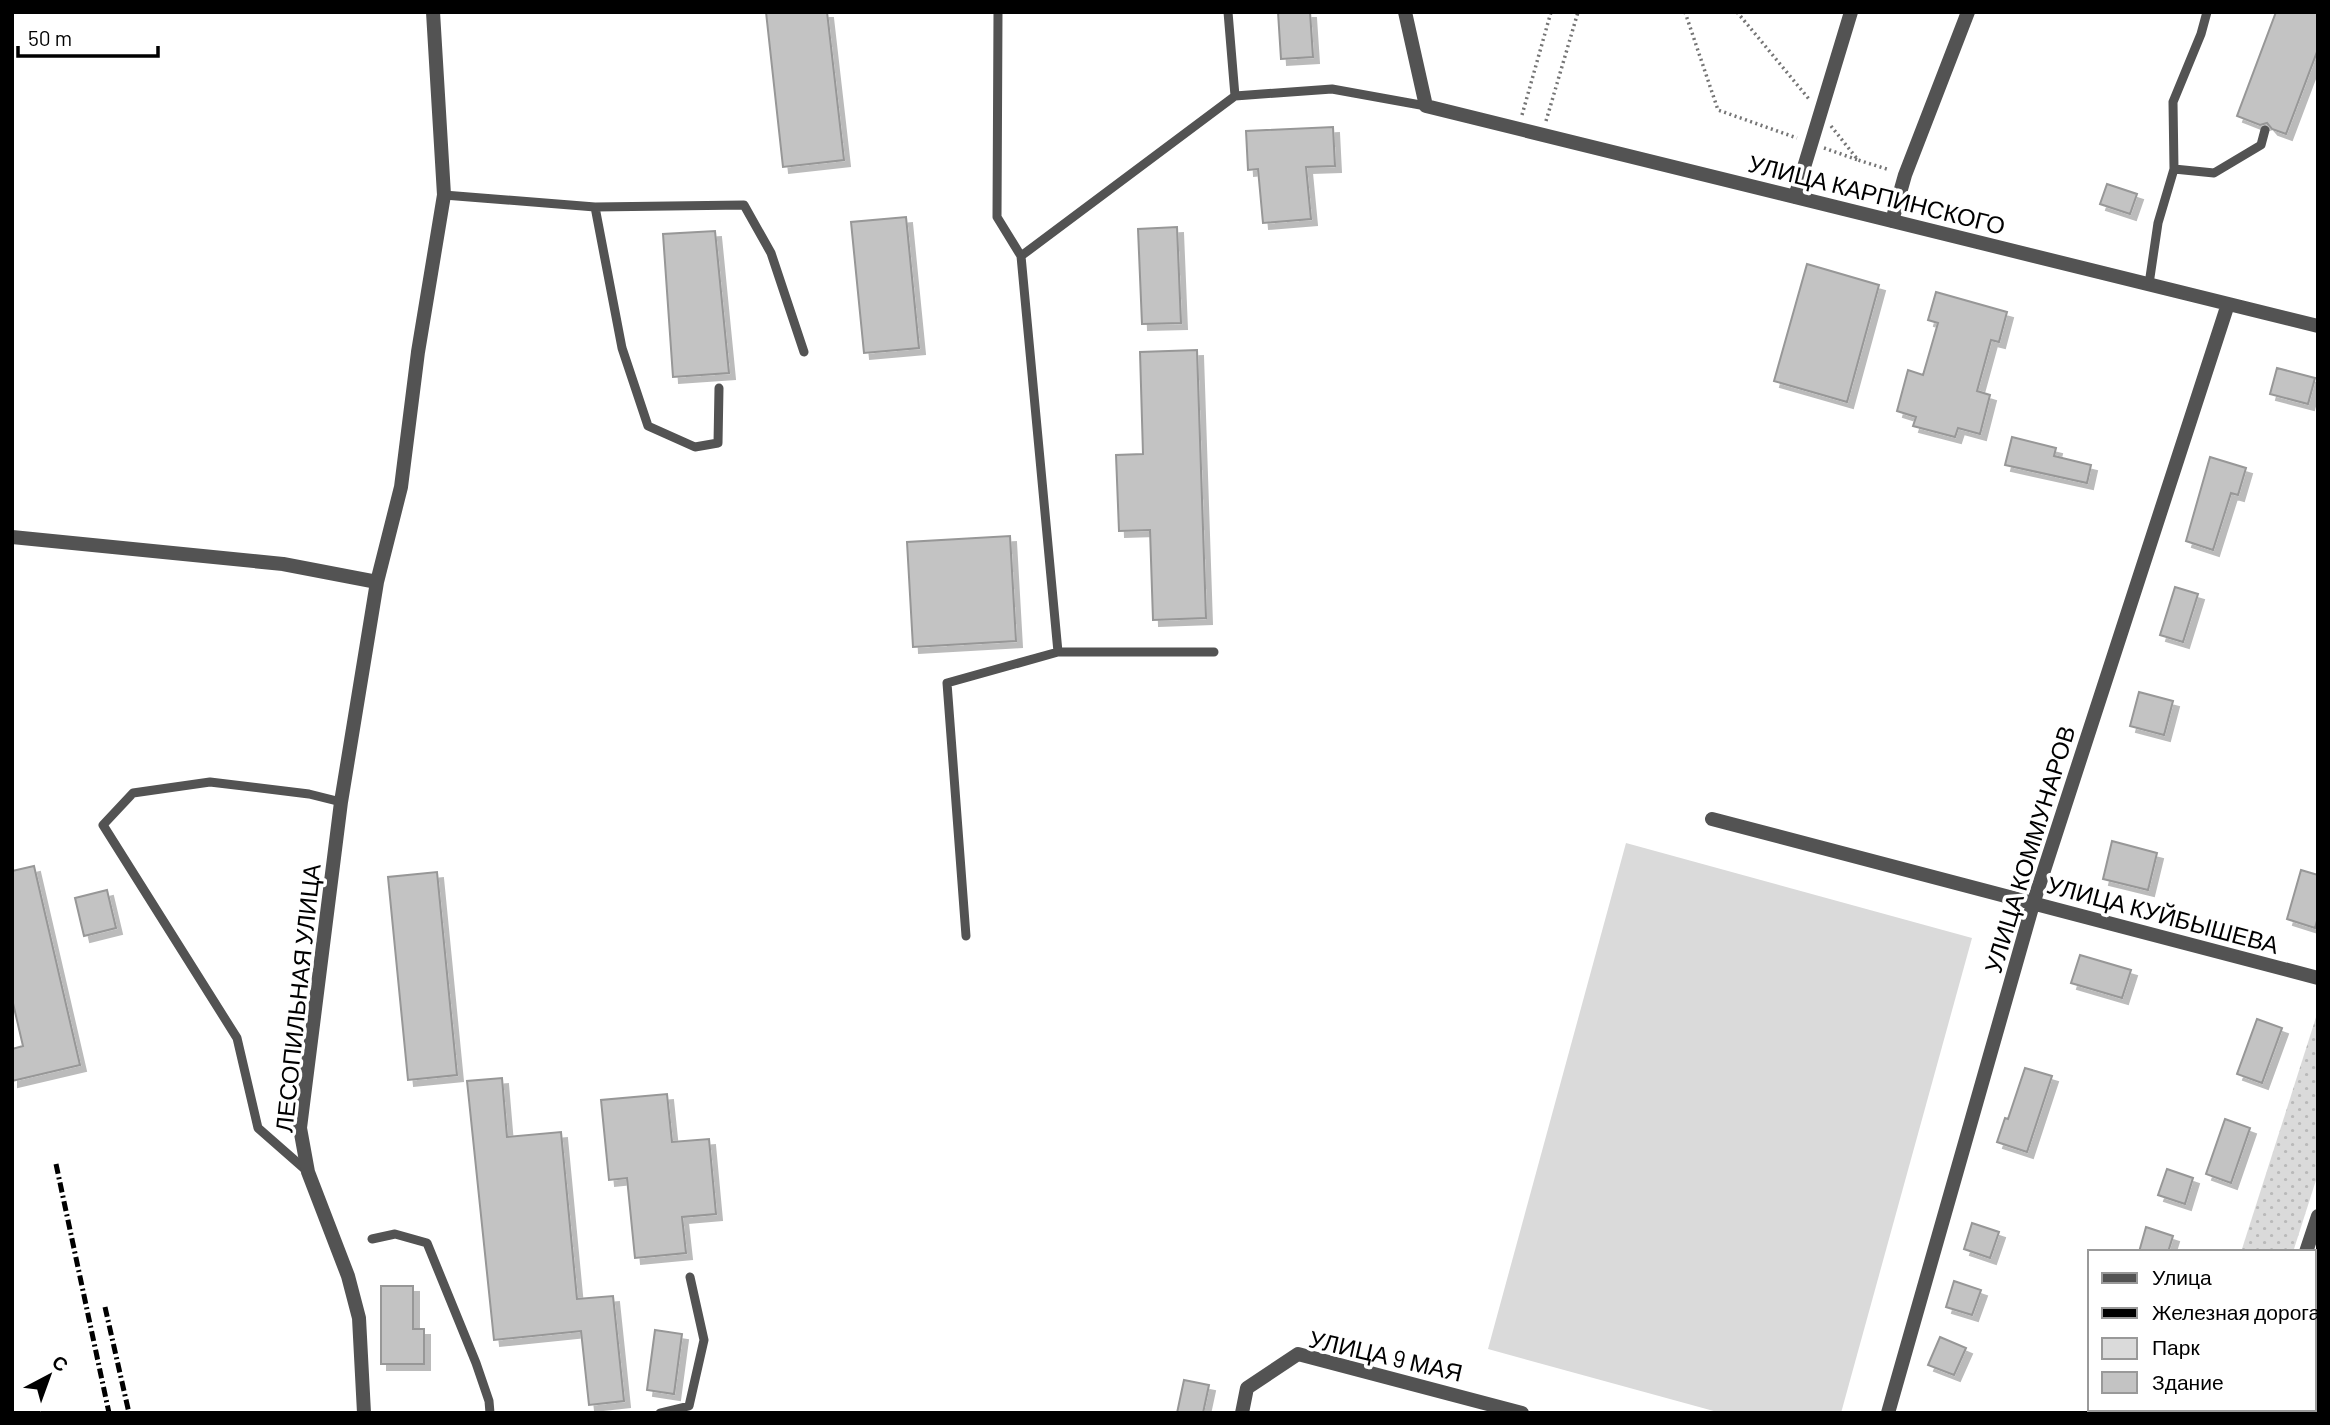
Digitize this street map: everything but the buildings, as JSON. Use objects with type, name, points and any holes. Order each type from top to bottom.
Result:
[{"type":"street","name":"ЛЕСОПИЛЬНАЯ УЛИЦА","points":[[365,1413],[359,1318],[348,1276],[308,1172],[300,1128],[341,802],[377,582],[401,486],[418,352],[444,195],[433,12]]},
{"type":"street","points":[[1405,12],[1426,106]]},
{"type":"street","points":[[1795,197],[1851,12]]},
{"type":"street","points":[[1892,221],[1905,175],[1968,12]]},
{"type":"street","name":"УЛИЦА КАРПИНСКОГО","points":[[1426,106],[2318,326]]},
{"type":"street","name":"УЛИЦА КОММУНАРОВ","points":[[1888,1413],[2034,904],[2228,304]]},
{"type":"street","points":[[12,537],[283,564],[377,582]]},
{"type":"street","name":"УЛИЦА КУЙБЫШЕВА","points":[[1712,819],[2318,978]]},
{"type":"street","points":[[2307,1250],[2318,1216]]},
{"type":"street","name":"УЛИЦА 9 МАЯ","points":[[1242,1413],[1247,1388],[1298,1354],[1501,1410],[1522,1413]]},
{"type":"lane","points":[[998,12],[997,216],[1021,256],[1058,652]]},
{"type":"lane","points":[[1228,12],[1235,96]]},
{"type":"lane","points":[[2149,285],[2158,223],[2174,169],[2173,102],[2201,34],[2207,12]]},
{"type":"lane","points":[[1021,256],[1235,96],[1332,89],[1426,106]]},
{"type":"lane","points":[[2174,169],[2214,173],[2262,145],[2265,130]]},
{"type":"lane","points":[[444,195],[595,207],[744,205],[771,253],[804,352]]},
{"type":"lane","points":[[595,207],[622,348],[648,426],[695,447],[718,443],[719,388]]},
{"type":"lane","points":[[966,936],[947,683],[1058,652],[1214,652]]},
{"type":"lane","points":[[308,1172],[258,1128],[237,1038],[103,825],[133,793],[210,782],[309,794],[341,802]]},
{"type":"lane","points":[[372,1239],[395,1234],[427,1243],[476,1363],[489,1401],[490,1413]]},
{"type":"lane","points":[[660,1413],[689,1406],[704,1340],[690,1277]]},
{"type":"path","points":[[1518,129],[1551,12]]},
{"type":"path","points":[[1542,135],[1578,12]]},
{"type":"path","points":[[1685,12],[1718,110],[1858,160]]},
{"type":"green space","points":[[1626,843],[1972,938],[1841,1413],[1721,1413],[1488,1349]]},
{"type":"green space","points":[[2318,1011],[2318,1174],[2294,1250],[2242,1250]]},
{"type":"railway","points":[[56,1164],[109,1413]]},
{"type":"railway","points":[[105,1307],[129,1413]]}]
